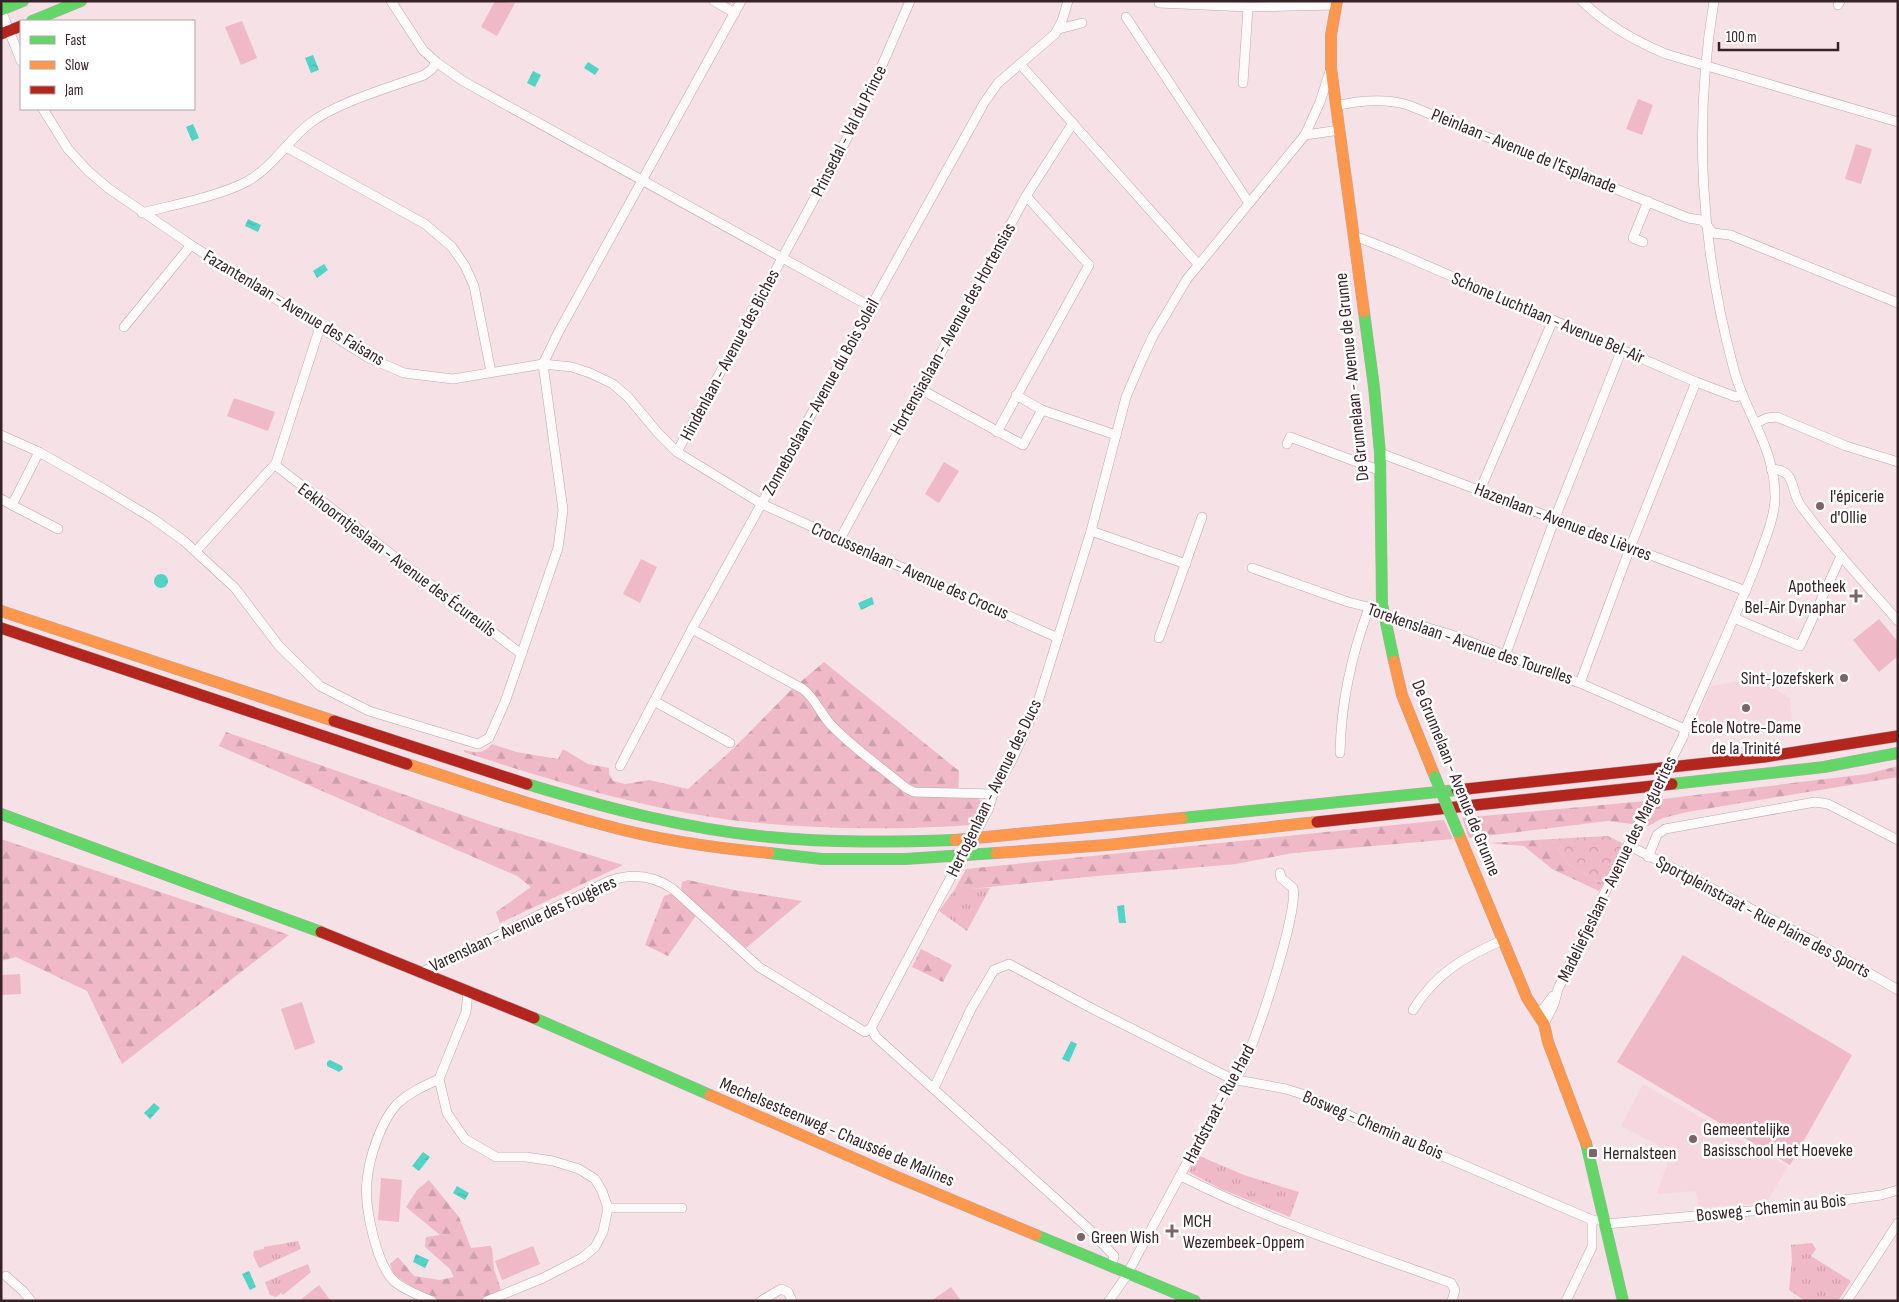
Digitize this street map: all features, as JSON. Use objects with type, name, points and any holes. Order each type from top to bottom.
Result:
[{"type":"main road","points":[[1,10],[23,1]]},
{"type":"main road","points":[[34,20],[81,1]]},
{"type":"main road","name":"De Grunnelaan - Avenue de Grunne","points":[[1336,3],[1331,35],[1331,68],[1374,387],[1381,470],[1382,604],[1393,659],[1402,695],[1435,777],[1527,998],[1542,1019],[1548,1042],[1587,1146],[1623,1301]]},
{"type":"main road","points":[[6,32],[20,26]]},
{"type":"main road","points":[[1,611],[538,788],[646,816],[741,834],[779,838],[886,842],[970,839],[1382,798],[1755,758],[1821,750],[1898,736]]},
{"type":"main road","points":[[1,628],[531,805],[606,826],[684,842],[751,852],[822,858],[947,857],[1107,845],[1766,774],[1824,767],[1898,753]]},
{"type":"main road","name":"Mechelsesteenweg - Chaussée de Malines","points":[[1,814],[338,938],[422,972],[883,1171],[1195,1301]]},
{"type":"street","points":[[390,1],[423,50],[436,62],[463,81],[872,307]]},
{"type":"street","points":[[714,1],[735,13]]},
{"type":"street","points":[[1,435],[38,452],[147,515],[196,551],[235,588],[280,646],[320,686],[369,711],[478,744],[489,738],[504,702],[558,548],[562,510],[542,364],[741,1]]},
{"type":"street","name":"Prinsedal - Val du Prince","points":[[782,258],[863,109],[910,1]]},
{"type":"street","points":[[1059,29],[1068,1]]},
{"type":"street","points":[[1582,1],[1608,23],[1638,42],[1666,54],[1898,122]]},
{"type":"street","name":"Madeliefjeslaan - Avenue des Marguerites","points":[[1542,1019],[1684,733],[1746,591],[1774,509],[1774,481],[1766,446],[1742,394],[1717,298],[1707,226],[1701,155],[1705,66],[1714,1]]},
{"type":"street","points":[[1159,3],[1248,7],[1336,3]]},
{"type":"street","points":[[1243,83],[1248,7]]},
{"type":"street","points":[[1,10],[6,32],[20,59]]},
{"type":"street","points":[[1126,17],[1249,203]]},
{"type":"street","points":[[1059,29],[1082,23]]},
{"type":"street","name":"Zonneboslaan - Avenue du Bois Soleil","points":[[620,766],[692,629],[987,98],[998,83],[1051,39],[1059,29]]},
{"type":"street","points":[[142,213],[241,184],[264,169],[309,124],[319,117],[337,108],[424,75],[432,69],[436,62]]},
{"type":"street","points":[[1020,64],[1198,264]]},
{"type":"street","name":"Hertogenlaan - Avenue des Ducs","points":[[872,1028],[988,810],[993,794],[1013,758],[1037,705],[1091,531],[1126,397],[1141,362],[1176,295],[1198,264],[1305,135],[1320,102],[1331,68]]},
{"type":"street","name":"Pleinlaan - Avenue de l'Esplanade","points":[[1336,106],[1376,100],[1408,104],[1688,218],[1701,220],[1713,233],[1730,235],[1898,303]]},
{"type":"street","name":"Fazantenlaan - Avenue des Faisans","points":[[44,110],[68,149],[88,171],[108,188],[191,245],[367,357],[404,373],[453,379],[542,364],[579,368],[613,384],[628,397],[658,433],[677,452],[762,504]]},
{"type":"street","name":"Hortensiaslaan - Avenue des Hortensias","points":[[840,539],[1026,196],[1073,123]]},
{"type":"street","points":[[1305,135],[1340,130]]},
{"type":"street","points":[[286,147],[425,224],[452,247],[465,266],[474,286],[491,372]]},
{"type":"street","points":[[996,432],[1089,265],[1026,196]]},
{"type":"street","points":[[1643,242],[1633,238],[1648,202]]},
{"type":"street","name":"Schone Luchtlaan - Avenue Bel-Air","points":[[1354,238],[1360,238],[1696,382],[1736,397],[1742,394]]},
{"type":"street","points":[[124,327],[191,245]]},
{"type":"street","name":"Hindenlaan - Avenue des Biches","points":[[677,452],[782,258]]},
{"type":"street","points":[[1480,490],[1553,320]]},
{"type":"street","points":[[196,551],[278,459],[320,327]]},
{"type":"street","points":[[1505,656],[1622,349]]},
{"type":"street","points":[[1580,683],[1630,548],[1696,382]]},
{"type":"street","points":[[920,389],[1023,445],[1042,410]]},
{"type":"street","points":[[1016,395],[1042,410],[1116,435]]},
{"type":"street","points":[[1756,423],[1767,418],[1778,418],[1846,446],[1898,462]]},
{"type":"street","points":[[1287,444],[1290,437],[1381,470]]},
{"type":"street","points":[[12,505],[38,452]]},
{"type":"street","name":"Hazenlaan - Avenue des Lièvres","points":[[1380,453],[1746,591]]},
{"type":"street","name":"Eekhoorntjeslaan - Avenue des Écureuils","points":[[274,465],[520,653]]},
{"type":"street","points":[[1771,469],[1782,470],[1790,477],[1800,504],[1840,556],[1894,612],[1898,621]]},
{"type":"street","points":[[1774,481],[1790,477]]},
{"type":"street","points":[[1,499],[58,529]]},
{"type":"street","name":"Crocussenlaan - Avenue des Crocus","points":[[762,504],[1058,638]]},
{"type":"street","points":[[1159,638],[1202,517]]},
{"type":"street","points":[[1091,531],[1186,564]]},
{"type":"street","points":[[1734,618],[1800,646],[1840,556]]},
{"type":"street","name":"Torekenslaan - Avenue des Tourelles","points":[[1252,568],[1384,614],[1450,634],[1580,683],[1684,733]]},
{"type":"street","points":[[1340,753],[1340,726],[1351,671],[1369,608]]},
{"type":"street","points":[[692,629],[792,682],[811,695],[823,717],[835,730],[906,788],[922,793],[993,794]]},
{"type":"street","points":[[654,702],[730,743]]},
{"type":"street","points":[[1648,856],[1657,835],[1665,829],[1815,802],[1828,804],[1898,840]]},
{"type":"street","name":"Sportpleinstraat - Rue Plaine des Sports","points":[[1628,845],[1819,944],[1898,990]]},
{"type":"street","name":"Hardstraat - Rue Hard","points":[[1109,1301],[1128,1273],[1232,1079],[1239,1074],[1250,1047],[1282,954],[1293,902],[1294,892],[1281,878],[1280,873]]},
{"type":"street","name":"Varenslaan - Avenue des Fougères","points":[[422,972],[609,881],[621,877],[643,876],[663,882],[673,889],[759,967],[865,1032],[872,1028]]},
{"type":"street","points":[[1413,1010],[1424,993],[1452,966],[1473,953],[1503,940]]},
{"type":"street","name":"Bosweg - Chemin au Bois","points":[[934,1088],[971,1009],[994,970],[1009,964],[1232,1079],[1286,1089],[1305,1095],[1370,1125],[1592,1220],[1601,1220],[1606,1224],[1793,1207],[1898,1190]]},
{"type":"street","points":[[468,991],[466,1012],[439,1079],[447,1113],[466,1139],[496,1157],[526,1157],[553,1161],[579,1168],[595,1179],[608,1208],[603,1232],[595,1247],[582,1258],[543,1278],[486,1301]]},
{"type":"street","points":[[466,1012],[480,996]]},
{"type":"street","points":[[872,1028],[876,1038],[934,1088],[1091,1231],[1114,1256],[1112,1266]]},
{"type":"street","points":[[432,1301],[394,1281],[378,1254],[370,1219],[366,1181],[377,1136],[396,1105],[414,1090],[439,1079]]},
{"type":"street","points":[[1181,1176],[1223,1198],[1451,1283],[1456,1290],[1452,1301]]},
{"type":"street","points":[[608,1208],[682,1208]]},
{"type":"street","points":[[1566,1301],[1592,1247],[1592,1220]]},
{"type":"street","points":[[1847,1301],[1898,1223]]},
{"type":"street","points":[[6,1276],[31,1301]]},
{"type":"street","points":[[761,1301],[781,1289],[788,1292],[792,1301]]},
{"type":"shaded area","name":"École Notre-Dame de la Trinité","points":[[1757,678],[1790,698],[1792,723],[1690,735],[1711,686]]},
{"type":"shaded area","name":"Gemeentelijke Basisschool Het Hoeveke","points":[[1643,1084],[1788,1167],[1766,1203],[1699,1208],[1696,1191],[1657,1194],[1671,1152],[1621,1126]]},
{"type":"green space","points":[[495,1],[515,3],[497,36],[481,27]]},
{"type":"green space","points":[[242,21],[257,58],[241,65],[225,27]]},
{"type":"green space","points":[[1638,99],[1653,105],[1642,135],[1626,129]]},
{"type":"green space","points":[[1856,144],[1872,149],[1861,184],[1845,179]]},
{"type":"green space","points":[[234,398],[275,412],[268,431],[227,416]]},
{"type":"green space","points":[[944,462],[959,471],[939,503],[925,494]]},
{"type":"green space","points":[[641,559],[657,567],[640,603],[623,594]]},
{"type":"green space","points":[[1879,619],[1898,642],[1898,656],[1879,672],[1853,640]]},
{"type":"green space","points":[[824,662],[959,771],[958,798],[978,798],[983,803],[972,825],[914,828],[827,828],[769,824],[705,816],[670,810],[600,793],[464,752],[464,750],[483,751],[492,744],[516,752],[558,759],[563,749],[588,764],[609,768],[609,774],[613,781],[625,784],[649,780],[688,789],[735,747],[791,690]]},
{"type":"green space","points":[[226,732],[488,824],[623,865],[500,923],[496,912],[531,887],[517,876],[219,746]]},
{"type":"green space","points":[[1898,766],[1898,777],[1687,812],[1663,818],[1648,826],[1608,821],[1469,838],[1462,818],[1646,801],[1867,774]]},
{"type":"green space","points":[[1444,820],[1453,839],[1293,853],[1236,864],[955,889],[966,869]]},
{"type":"green space","points":[[1608,836],[1624,844],[1603,884],[1569,865],[1552,839]]},
{"type":"green space","points":[[1,839],[289,935],[122,1064],[87,991],[16,957],[1,961]]},
{"type":"green space","points":[[1552,839],[1569,865],[1603,884],[1599,891],[1552,869],[1524,846],[1489,843]]},
{"type":"green space","points":[[688,880],[734,890],[802,901],[746,948],[685,894],[681,889],[682,882]]},
{"type":"green space","points":[[990,888],[967,931],[939,911],[955,889]]},
{"type":"green space","points":[[673,893],[697,914],[668,956],[645,945],[664,896]]},
{"type":"green space","points":[[921,949],[952,965],[943,982],[912,967]]},
{"type":"green space","points":[[1683,955],[1852,1055],[1790,1165],[1617,1062]]},
{"type":"green space","points":[[20,974],[21,994],[1,995],[1,975]]},
{"type":"green space","points":[[302,1002],[315,1043],[295,1050],[281,1009]]},
{"type":"green space","points":[[1197,1155],[1244,1175],[1299,1192],[1290,1217],[1221,1189],[1189,1172]]},
{"type":"green space","points":[[381,1178],[402,1180],[399,1222],[378,1220]]},
{"type":"green space","points":[[429,1180],[459,1217],[471,1248],[490,1246],[492,1248],[494,1269],[501,1290],[478,1301],[440,1301],[394,1275],[390,1264],[398,1257],[414,1276],[440,1280],[454,1277],[450,1269],[425,1247],[426,1237],[440,1235],[406,1207],[417,1190]]},
{"type":"green space","points":[[298,1241],[301,1249],[259,1268],[253,1255],[254,1251],[264,1249],[264,1247]]},
{"type":"green space","points":[[1812,1243],[1816,1249],[1811,1256],[1851,1281],[1838,1301],[1805,1301],[1789,1290],[1792,1260],[1791,1245]]},
{"type":"green space","points":[[533,1246],[540,1264],[502,1280],[495,1261]]},
{"type":"green space","points":[[308,1264],[311,1272],[283,1295],[281,1293],[276,1297],[270,1295],[265,1282]]},
{"type":"green space","points":[[319,1285],[331,1301],[299,1301]]},
{"type":"green space","points":[[951,1287],[961,1301],[931,1301]]},
{"type":"water","points":[[313,55],[319,70],[311,73],[305,58]]},
{"type":"water","points":[[588,62],[599,69],[595,75],[584,68]]},
{"type":"water","points":[[533,71],[541,75],[535,87],[527,83]]},
{"type":"water","points":[[193,124],[199,138],[192,141],[186,127]]},
{"type":"water","points":[[248,219],[261,225],[258,232],[245,226]]},
{"type":"water","points":[[324,264],[328,270],[317,278],[313,271]]},
{"type":"water","points":[[161,574],[166,576],[168,581],[166,586],[161,588],[156,586],[154,581],[156,576]]},
{"type":"water","points":[[872,597],[874,604],[861,610],[858,603]]},
{"type":"water","points":[[1124,905],[1126,923],[1119,923],[1117,906]]},
{"type":"water","points":[[1071,1041],[1077,1044],[1069,1062],[1062,1059]]},
{"type":"water","points":[[330,1060],[342,1066],[343,1069],[339,1072],[327,1066],[327,1062]]},
{"type":"water","points":[[154,1103],[160,1108],[150,1119],[144,1113]]},
{"type":"water","points":[[423,1152],[430,1157],[419,1171],[412,1166]]},
{"type":"water","points":[[457,1186],[469,1193],[465,1200],[453,1193]]},
{"type":"water","points":[[416,1254],[429,1260],[425,1268],[413,1262]]},
{"type":"water","points":[[249,1271],[256,1287],[250,1290],[242,1274]]},
{"type":"traffic: fast","points":[[1,10],[23,1]]},
{"type":"traffic: fast","points":[[34,20],[81,1]]},
{"type":"traffic: fast","points":[[1364,312],[1380,453],[1382,604],[1394,661]]},
{"type":"traffic: fast","points":[[1672,784],[1824,767],[1898,753]]},
{"type":"traffic: fast","points":[[1435,777],[1458,832]]},
{"type":"traffic: fast","points":[[527,784],[586,801],[707,829],[792,839],[885,842],[955,840]]},
{"type":"traffic: fast","points":[[1182,818],[1457,790]]},
{"type":"traffic: fast","points":[[1,814],[321,932]]},
{"type":"traffic: fast","points":[[769,853],[822,859],[905,859],[996,853]]},
{"type":"traffic: fast","points":[[534,1018],[710,1095]]},
{"type":"traffic: fast","points":[[1586,1143],[1623,1301]]},
{"type":"traffic: fast","points":[[1036,1235],[1195,1301]]},
{"type":"traffic: slow","points":[[1337,1],[1331,35],[1331,68],[1364,312]]},
{"type":"traffic: slow","points":[[1,611],[334,721]]},
{"type":"traffic: slow","points":[[1394,661],[1402,695],[1435,777]]},
{"type":"traffic: slow","points":[[407,764],[530,804],[624,830],[686,843],[769,853]]},
{"type":"traffic: slow","points":[[955,840],[1182,818]]},
{"type":"traffic: slow","points":[[996,853],[1107,845],[1317,822]]},
{"type":"traffic: slow","points":[[1458,832],[1527,998],[1544,1024],[1548,1042],[1586,1143]]},
{"type":"traffic: slow","points":[[710,1095],[897,1177],[1036,1235]]},
{"type":"traffic: jam","points":[[1,34],[20,26]]},
{"type":"traffic: jam","points":[[1,628],[407,764]]},
{"type":"traffic: jam","points":[[334,721],[527,784]]},
{"type":"traffic: jam","points":[[1457,790],[1764,757],[1898,736]]},
{"type":"traffic: jam","points":[[1317,822],[1672,784]]},
{"type":"traffic: jam","points":[[321,932],[534,1018]]},
{"type":"place","name":"l'épicerie d'Ollie","points":[[1820,506]]},
{"type":"place","name":"Apotheek Bel-Air Dynaphar","points":[[1856,596]]},
{"type":"place","name":"Sint-Jozefskerk","points":[[1844,678]]},
{"type":"place","name":"École Notre-Dame de la Trinité","points":[[1746,708]]},
{"type":"place","name":"Gemeentelijke Basisschool Het Hoeveke","points":[[1693,1139]]},
{"type":"place","name":"Hernalsteen","points":[[1593,1153]]},
{"type":"place","name":"MCH Wezembeek-Oppem","points":[[1172,1231]]},
{"type":"place","name":"Green Wish","points":[[1081,1237]]}]
